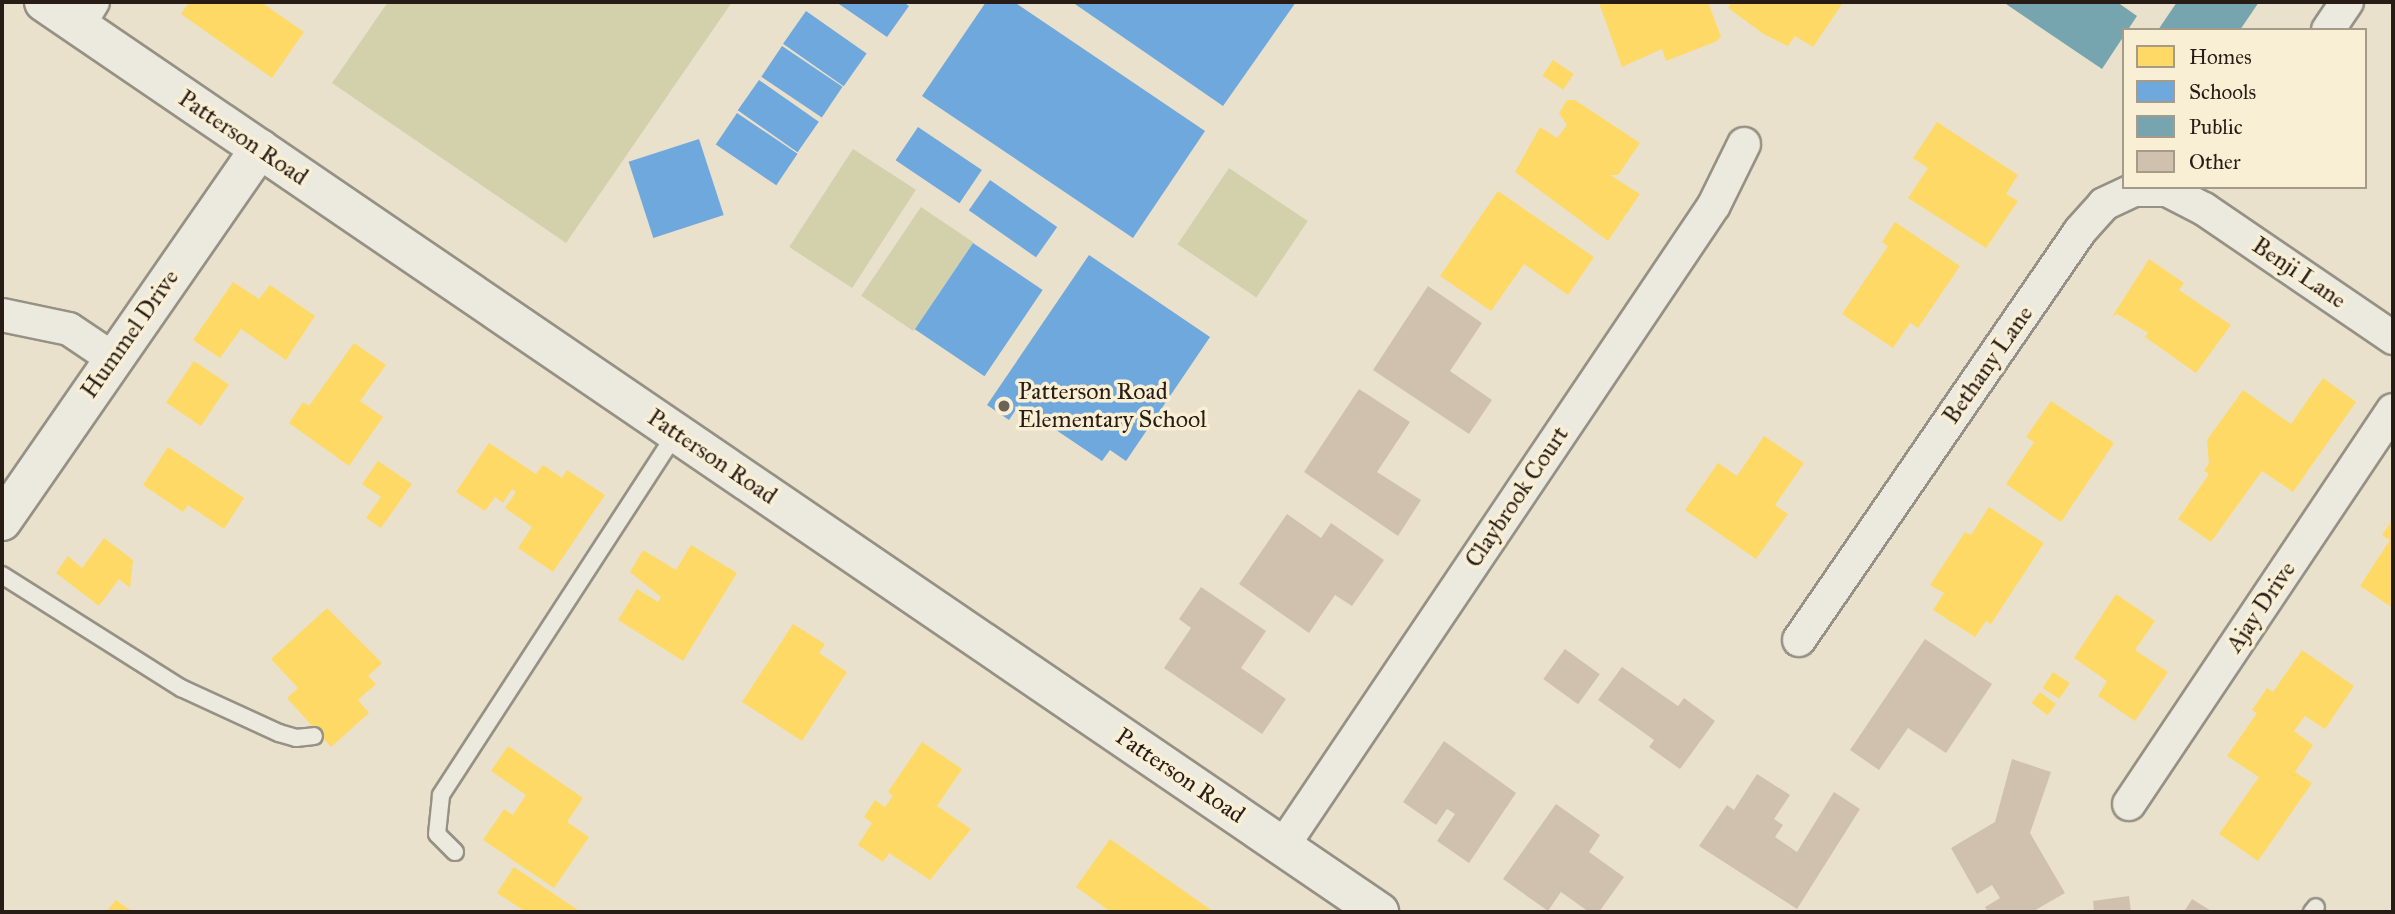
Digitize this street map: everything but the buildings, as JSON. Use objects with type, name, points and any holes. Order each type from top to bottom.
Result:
[{"type":"street","name":"Patterson Road","points":[[44,2],[86,13],[260,149],[1379,912]]},
{"type":"street","points":[[2329,28],[2347,2]]},
{"type":"street","name":"Claybrook Court","points":[[1283,846],[1714,205],[1744,144]]},
{"type":"street","name":"Hummel Drive","points":[[2,521],[112,358],[260,149]]},
{"type":"street","name":"Bethany Lane","points":[[1799,639],[2080,231],[2104,204],[2134,190],[2167,190],[2211,198]]},
{"type":"street","name":"Benji Lane","points":[[2211,198],[2393,338]]},
{"type":"street","points":[[2,315],[69,328],[112,358]]},
{"type":"street","name":"Ajay Drive","points":[[2129,804],[2393,410]]},
{"type":"lane","points":[[455,852],[437,834],[442,795],[676,433]]},
{"type":"lane","points":[[2,575],[181,688],[279,733],[296,738],[314,736]]},
{"type":"green space","points":[[388,2],[732,2],[566,243],[332,83]]},
{"type":"green space","points":[[853,149],[916,190],[852,288],[789,247]]},
{"type":"green space","points":[[1229,168],[1308,221],[1256,297],[1178,244]]},
{"type":"green space","points":[[921,207],[973,242],[913,331],[861,296]]},
{"type":"place","name":"Patterson Road Elementary School","points":[[1004,406]]}]
